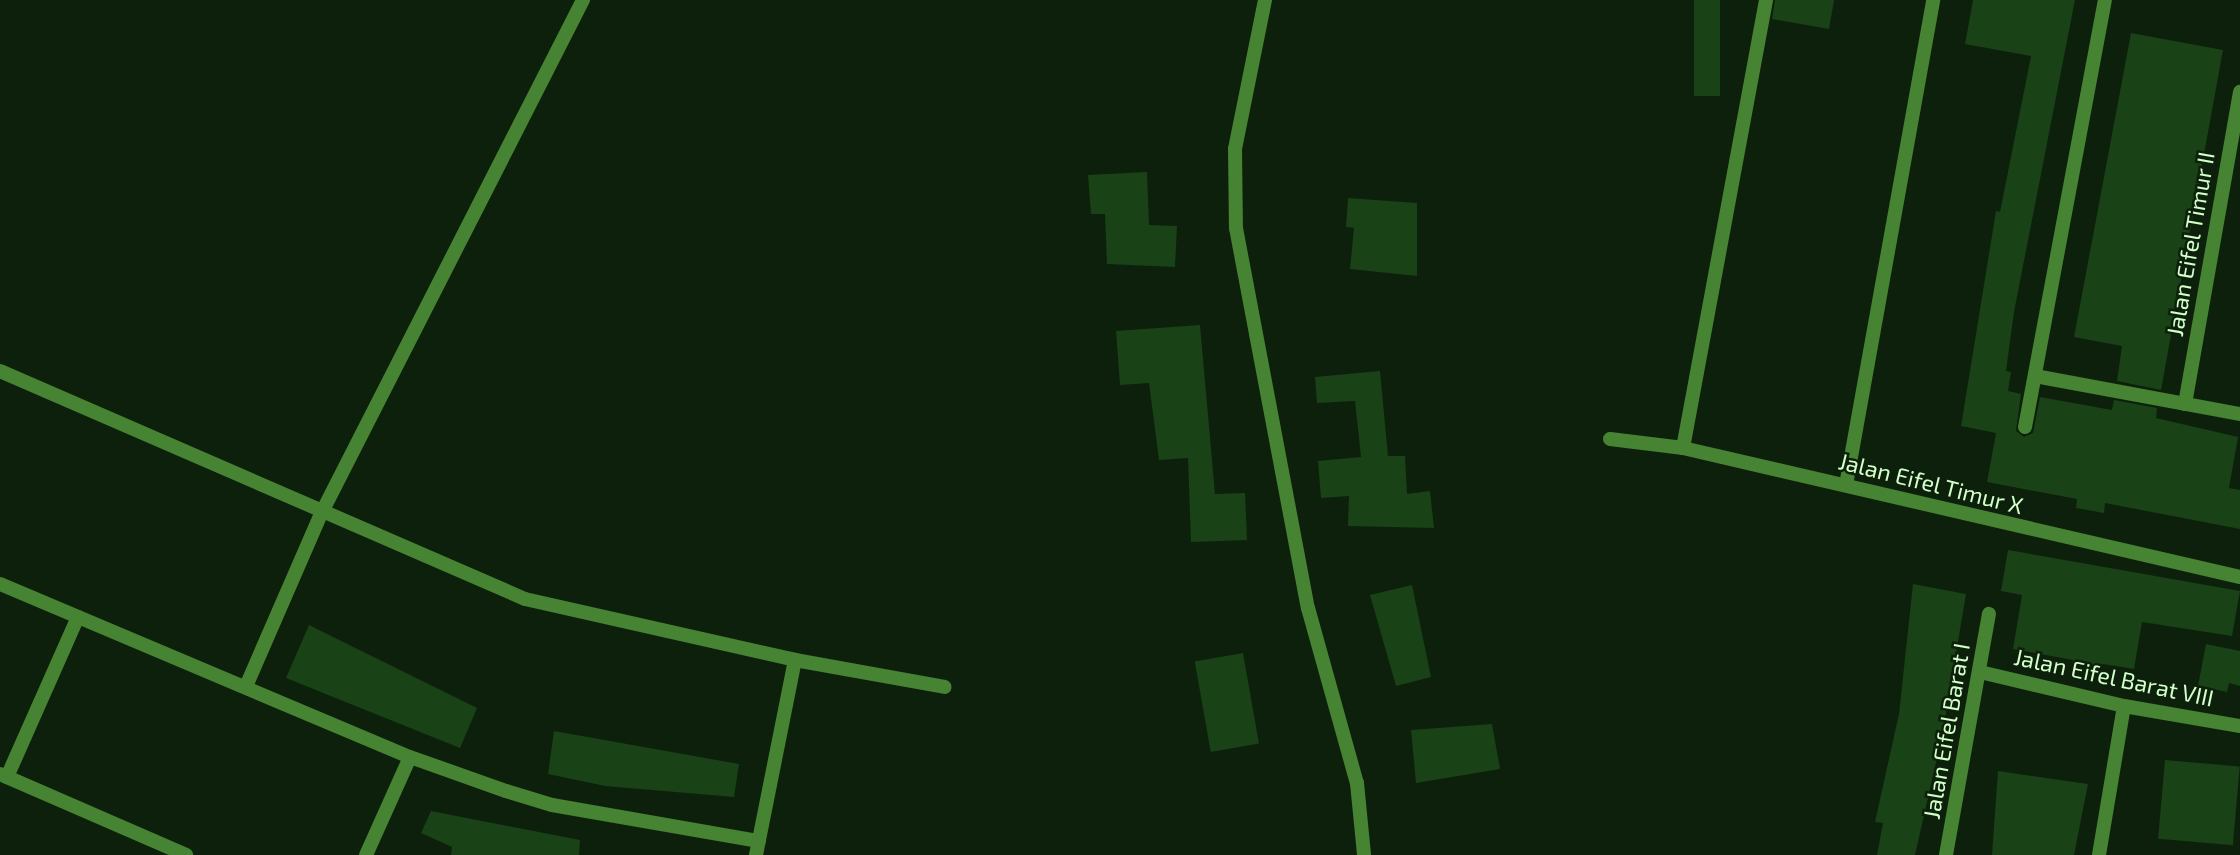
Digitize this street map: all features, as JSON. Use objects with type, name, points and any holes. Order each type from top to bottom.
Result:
[{"type":"street","points":[[247,684],[321,514],[583,0]]},
{"type":"street","points":[[1265,0],[1235,149],[1236,228],[1308,608],[1357,783],[1364,855]]},
{"type":"street","points":[[1683,448],[1766,0]]},
{"type":"street","points":[[1846,485],[1933,0]]},
{"type":"street","points":[[2025,427],[2105,0]]},
{"type":"street","name":"Jalan Eifel Timur II","points":[[2186,404],[2240,92]]},
{"type":"street","points":[[0,371],[321,514],[525,599],[795,660],[945,687]]},
{"type":"street","points":[[2035,376],[2240,414]]},
{"type":"street","name":"Jalan Eifel Timur X","points":[[1610,439],[1683,448],[2240,577]]},
{"type":"street","points":[[0,584],[247,684],[410,757],[552,805],[758,848],[795,660]]},
{"type":"street","name":"Jalan Eifel Barat I","points":[[1947,855],[1989,614]]},
{"type":"street","points":[[78,617],[4,776],[186,855]]},
{"type":"street","name":"Jalan Eifel Barat VIII","points":[[1980,672],[2124,706],[2240,726]]},
{"type":"street","points":[[2099,855],[2124,706]]},
{"type":"street","points":[[366,855],[410,757]]},
{"type":"building","points":[[1694,0],[1720,0],[1720,96],[1694,96]]},
{"type":"building","points":[[1775,0],[1834,0],[1829,29],[1772,19]]},
{"type":"building","points":[[1973,0],[2075,0],[2014,312],[2006,371],[2011,372],[2008,391],[2021,394],[2016,431],[2024,437],[2033,433],[2040,397],[2112,410],[2114,400],[2157,408],[2156,418],[2238,437],[2229,488],[2240,490],[2240,529],[2105,503],[2104,513],[2076,508],[2077,499],[1987,482],[1996,433],[1961,426],[1996,211],[2000,212],[2031,56],[1965,44]]},
{"type":"building","points":[[2131,33],[2223,50],[2161,390],[2117,381],[2122,346],[2074,337]]},
{"type":"building","points":[[1147,172],[1149,225],[1177,226],[1175,267],[1107,264],[1105,214],[1091,214],[1088,175]]},
{"type":"building","points":[[1348,198],[1417,203],[1417,276],[1350,269],[1354,228],[1346,227]]},
{"type":"building","points":[[1200,325],[1215,494],[1245,493],[1247,540],[1191,542],[1188,458],[1159,460],[1149,383],[1120,385],[1116,331]]},
{"type":"building","points":[[1380,371],[1388,456],[1405,456],[1407,494],[1430,491],[1434,528],[1348,526],[1349,496],[1321,498],[1318,461],[1361,457],[1355,401],[1317,403],[1315,377]]},
{"type":"building","points":[[2008,550],[2240,591],[2232,636],[2142,622],[2134,669],[2103,664],[2101,673],[2072,668],[2073,660],[2013,649],[2022,595],[2001,591]]},
{"type":"building","points":[[1913,584],[1966,594],[1943,731],[1915,855],[1877,855],[1883,823],[1875,822],[1899,714]]},
{"type":"building","points":[[1412,585],[1431,677],[1396,686],[1370,595]]},
{"type":"building","points":[[309,625],[477,708],[460,748],[286,678]]},
{"type":"building","points":[[2206,644],[2240,651],[2240,686],[2229,683],[2227,692],[2198,686]]},
{"type":"building","points":[[1243,653],[1259,744],[1211,752],[1195,662]]},
{"type":"building","points":[[1492,724],[1500,769],[1416,783],[1411,730]]},
{"type":"building","points":[[554,731],[739,764],[734,797],[605,786],[548,774]]},
{"type":"building","points":[[2165,760],[2240,767],[2233,845],[2158,839]]},
{"type":"building","points":[[1998,771],[2088,784],[2074,855],[1992,855]]},
{"type":"building","points":[[431,811],[580,840],[579,855],[451,855],[452,847],[421,833]]}]
